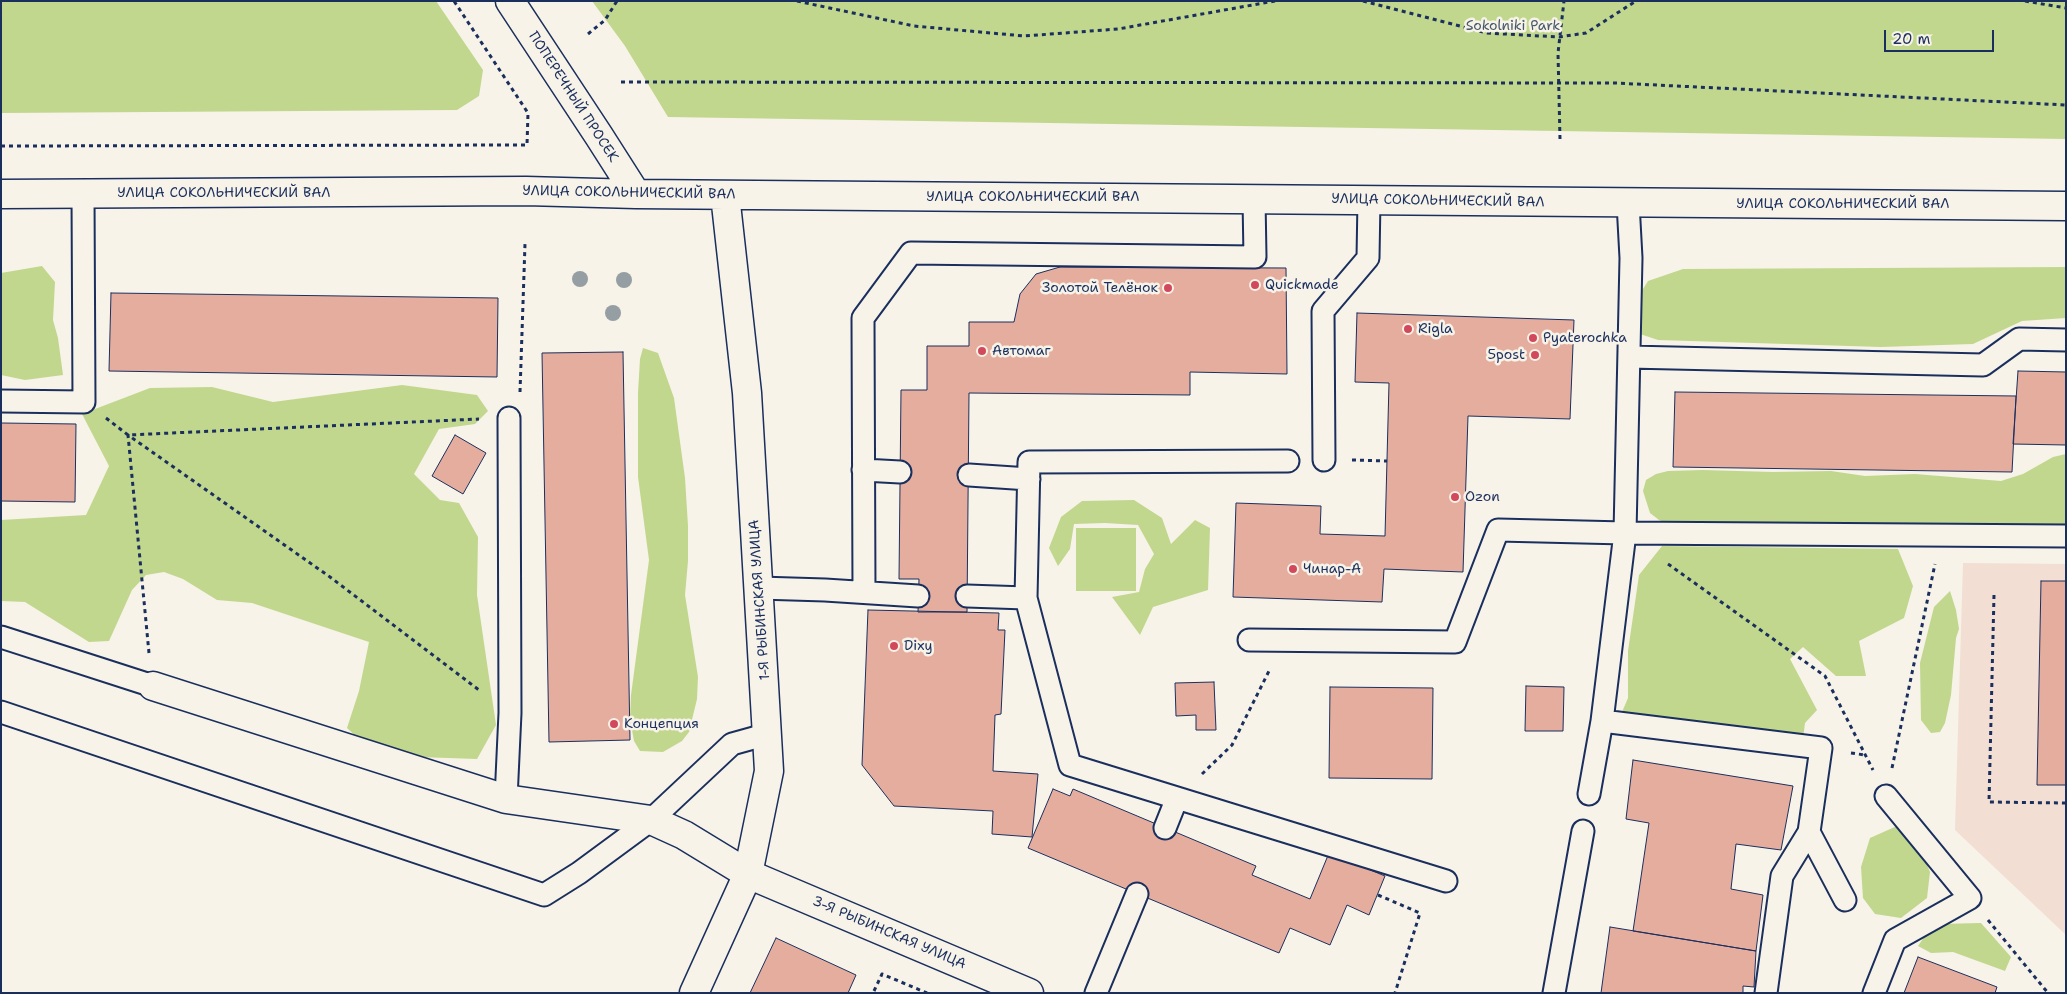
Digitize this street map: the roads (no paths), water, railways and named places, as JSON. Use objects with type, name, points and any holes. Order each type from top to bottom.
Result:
[{"type":"main road","name":"ПОПЕРЕЧНЫЙ ПРОСЕК","points":[[510,1],[636,194]]},
{"type":"main road","name":"УЛИЦА СОКОЛЬНИЧЕСКИЙ ВАЛ","points":[[1,194],[526,191],[725,195],[2066,206]]},
{"type":"main road","name":"1-Я РЫБИНСКАЯ УЛИЦА","points":[[694,993],[748,874],[769,771],[747,393],[725,195]]},
{"type":"main road","name":"3-Я РЫБИНСКАЯ УЛИЦА","points":[[153,686],[506,799],[651,820],[684,835],[748,874],[1029,993]]},
{"type":"lane","points":[[1,401],[84,402],[83,194]]},
{"type":"lane","points":[[864,592],[862,470],[863,318],[911,253],[1255,257],[1254,199]]},
{"type":"lane","points":[[1324,460],[1323,311],[1368,258],[1369,200]]},
{"type":"lane","points":[[1589,794],[1602,721],[1625,533],[1631,258],[1628,202]]},
{"type":"lane","points":[[1629,357],[1983,365],[2019,339],[2066,340]]},
{"type":"lane","points":[[506,799],[510,713],[509,418]]},
{"type":"lane","points":[[1288,461],[1029,462],[1026,598],[1070,765],[1446,881]]},
{"type":"lane","points":[[862,470],[900,472]]},
{"type":"lane","points":[[969,475],[1029,479]]},
{"type":"lane","points":[[1249,640],[1454,642],[1498,530],[1625,533],[2066,536]]},
{"type":"lane","points":[[759,588],[918,596]]},
{"type":"lane","points":[[967,596],[1026,598]]},
{"type":"lane","points":[[1,637],[153,686]]},
{"type":"lane","points":[[1,712],[544,895],[579,873],[651,820],[732,744],[768,734]]},
{"type":"lane","points":[[1602,721],[1821,748],[1809,832],[1782,876],[1766,993]]},
{"type":"lane","points":[[1874,993],[1895,940],[1970,898],[1886,796]]},
{"type":"lane","points":[[1165,828],[1177,798]]},
{"type":"lane","points":[[1554,993],[1583,830]]},
{"type":"lane","points":[[1809,832],[1845,900]]},
{"type":"lane","points":[[1096,993],[1137,894]]},
{"type":"place","name":"Quickmade","points":[[1255,285]]},
{"type":"place","name":"Золотой Телёнок","points":[[1168,288]]},
{"type":"place","name":"Rigla","points":[[1408,329]]},
{"type":"place","name":"Pyaterochka","points":[[1533,338]]},
{"type":"place","name":"Автомаг","points":[[982,351]]},
{"type":"place","name":"5post","points":[[1535,355]]},
{"type":"place","name":"Ozon","points":[[1455,497]]},
{"type":"place","name":"Чинар-А","points":[[1293,569]]},
{"type":"place","name":"Dixy","points":[[894,646]]},
{"type":"place","name":"Концепция","points":[[614,724]]},
{"type":"park label","name":"Sokolniki Park","points":[[1513,26]]}]
